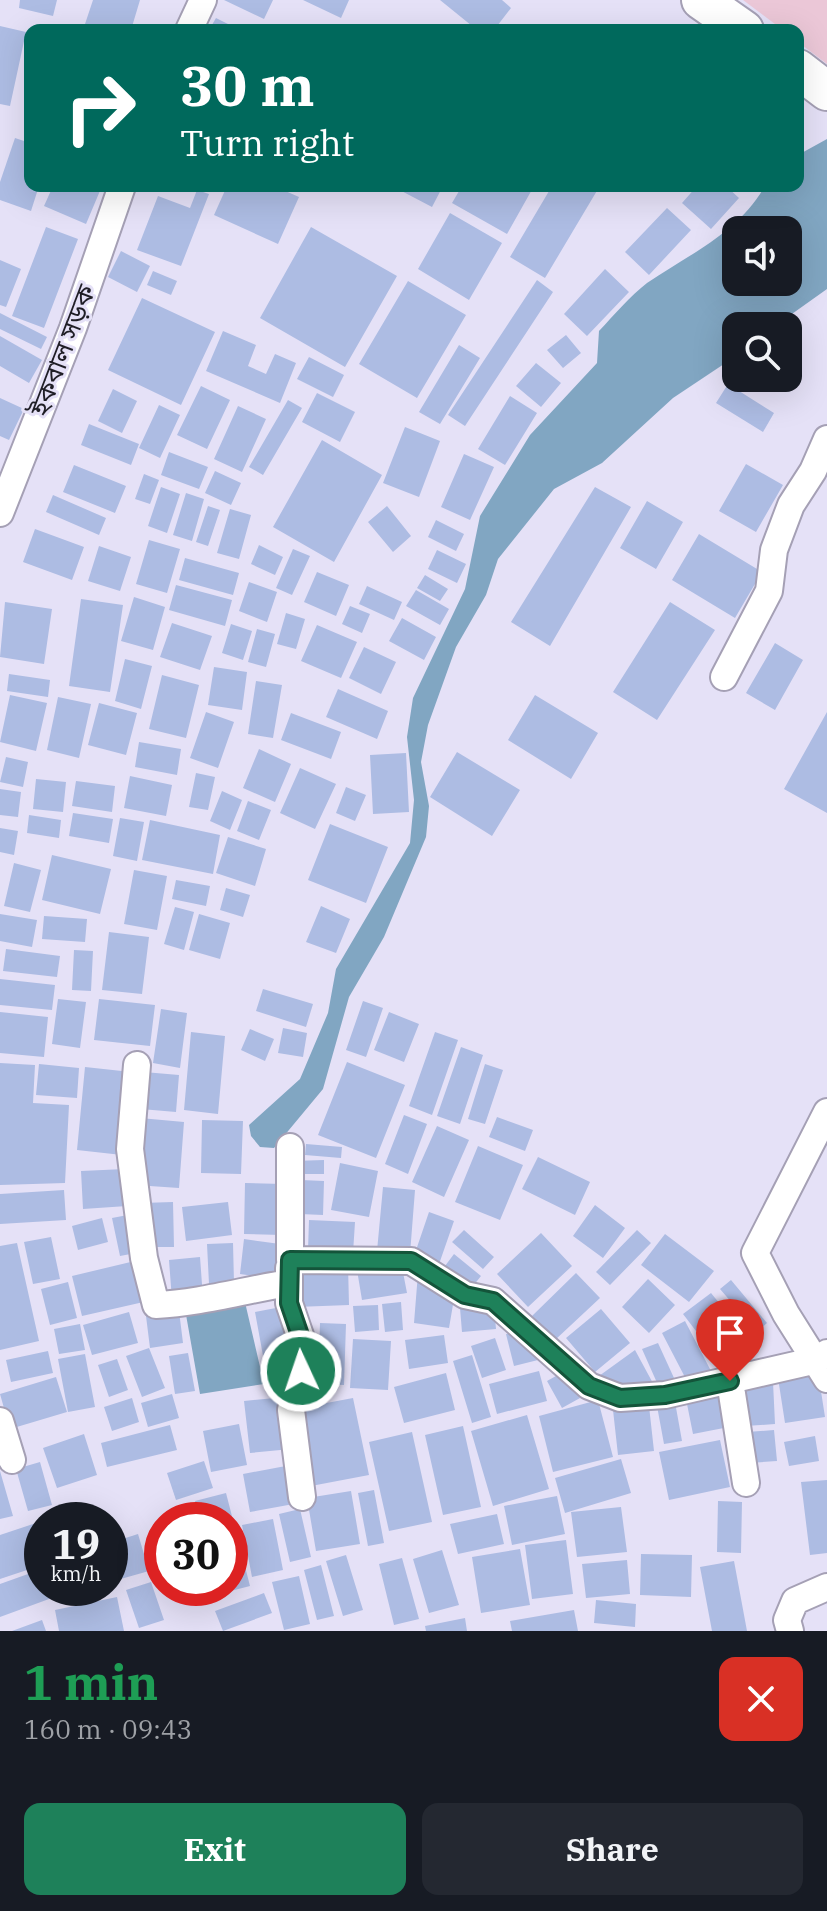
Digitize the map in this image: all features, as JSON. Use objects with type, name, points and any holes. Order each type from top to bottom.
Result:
[{"type":"street","points":[[192,24],[203,0]]},
{"type":"street","points":[[701,0],[735,24]]},
{"type":"street","points":[[804,74],[827,91]]},
{"type":"street","name":"ইকবাল সড়ক","points":[[0,513],[73,328],[120,192]]},
{"type":"street","points":[[724,677],[769,591],[774,550],[791,505],[813,471],[827,439]]},
{"type":"street","points":[[137,1065],[130,1149],[144,1258],[156,1305],[195,1303],[289,1272],[411,1261],[465,1295],[493,1301],[589,1386],[620,1398],[665,1395],[824,1364],[786,1314],[755,1253],[827,1112]]},
{"type":"street","points":[[290,1147],[289,1303],[305,1350],[291,1410],[302,1497]]},
{"type":"street","points":[[730,1381],[746,1483]]},
{"type":"street","points":[[0,1421],[12,1460]]},
{"type":"street","points":[[790,1631],[787,1620],[795,1601],[827,1587]]},
{"type":"shaded area","points":[[743,0],[827,0],[827,64],[804,47],[804,24],[775,24]]},
{"type":"water","points":[[827,139],[827,289],[795,312],[722,312],[722,365],[673,398],[602,463],[554,489],[498,559],[486,595],[456,647],[428,725],[421,762],[429,806],[426,837],[384,937],[349,997],[323,1089],[274,1148],[260,1147],[251,1136],[249,1125],[300,1079],[328,1013],[336,969],[410,843],[414,800],[407,737],[413,698],[465,589],[480,516],[530,435],[597,363],[599,331],[647,283],[722,234],[722,296],[802,296],[802,216],[742,216],[761,192],[804,192],[804,152]]},
{"type":"water","points":[[244,1298],[264,1384],[200,1394],[185,1309]]},
{"type":"building","points":[[20,0],[57,0],[53,16],[19,8]]},
{"type":"building","points":[[93,0],[140,0],[133,24],[85,24]]},
{"type":"building","points":[[224,0],[273,0],[264,19]]},
{"type":"building","points":[[303,0],[349,0],[341,18]]},
{"type":"building","points":[[440,0],[502,0],[511,8],[499,24],[470,24]]},
{"type":"building","points":[[216,18],[228,24],[212,24]]},
{"type":"building","points":[[0,26],[24,32],[24,41],[10,106],[0,104]]},
{"type":"building","points":[[15,138],[24,141],[24,192],[37,192],[31,211],[0,200],[0,182]]},
{"type":"building","points":[[50,192],[99,192],[86,224],[44,206]]},
{"type":"building","points":[[196,192],[209,194],[181,266],[137,250],[158,196],[190,208]]},
{"type":"building","points":[[224,192],[288,192],[299,197],[278,244],[214,215]]},
{"type":"building","points":[[403,192],[440,192],[432,207]]},
{"type":"building","points":[[458,192],[531,192],[507,234],[452,203]]},
{"type":"building","points":[[548,192],[596,192],[545,278],[510,257]]},
{"type":"building","points":[[692,192],[732,192],[739,198],[711,229],[682,203]]},
{"type":"building","points":[[667,208],[691,230],[649,275],[625,252]]},
{"type":"building","points":[[450,213],[502,243],[469,300],[418,269]]},
{"type":"building","points":[[46,227],[78,239],[44,328],[12,316]]},
{"type":"building","points":[[311,227],[397,276],[345,367],[260,318]]},
{"type":"building","points":[[121,251],[150,266],[137,292],[108,277]]},
{"type":"building","points":[[0,260],[21,269],[6,307],[0,305]]},
{"type":"building","points":[[605,269],[629,292],[587,336],[564,314]]},
{"type":"building","points":[[153,271],[177,281],[171,295],[147,285]]},
{"type":"building","points":[[537,280],[553,292],[465,426],[448,415]]},
{"type":"building","points":[[408,281],[466,315],[417,398],[359,364]]},
{"type":"building","points":[[142,298],[215,332],[181,405],[108,370]]},
{"type":"building","points":[[0,313],[47,337],[41,349],[0,329]]},
{"type":"building","points":[[223,331],[256,345],[248,366],[266,374],[275,354],[296,363],[280,403],[206,371]]},
{"type":"building","points":[[566,335],[581,353],[563,368],[547,350]]},
{"type":"building","points":[[0,336],[42,360],[29,383],[0,366]]},
{"type":"building","points":[[459,345],[480,358],[440,424],[419,412]]},
{"type":"building","points":[[309,357],[344,375],[333,397],[297,379]]},
{"type":"building","points":[[536,363],[561,383],[541,407],[516,386]]},
{"type":"building","points":[[201,386],[230,400],[207,449],[177,435]]},
{"type":"building","points":[[113,389],[137,401],[122,433],[98,421]]},
{"type":"building","points":[[723,392],[741,392],[774,413],[763,432],[716,403]]},
{"type":"building","points":[[317,393],[355,412],[340,442],[302,422]]},
{"type":"building","points":[[510,396],[537,413],[505,465],[478,449]]},
{"type":"building","points":[[0,398],[24,409],[9,440],[0,436]]},
{"type":"building","points":[[288,400],[302,408],[263,475],[249,467]]},
{"type":"building","points":[[159,405],[180,415],[160,458],[139,448]]},
{"type":"building","points":[[238,406],[266,419],[242,472],[214,459]]},
{"type":"building","points":[[89,424],[139,444],[131,465],[81,445]]},
{"type":"building","points":[[405,427],[440,441],[419,497],[383,483]]},
{"type":"building","points":[[322,440],[382,475],[334,562],[273,527]]},
{"type":"building","points":[[169,452],[208,467],[199,489],[161,475]]},
{"type":"building","points":[[464,454],[494,467],[470,520],[441,507]]},
{"type":"building","points":[[746,464],[783,485],[756,532],[719,511]]},
{"type":"building","points":[[74,465],[126,486],[115,513],[63,492]]},
{"type":"building","points":[[215,471],[241,483],[231,505],[205,493]]},
{"type":"building","points":[[144,474],[159,480],[150,504],[135,499]]},
{"type":"building","points":[[161,487],[180,494],[167,533],[148,526]]},
{"type":"building","points":[[595,487],[631,507],[550,646],[511,622]]},
{"type":"building","points":[[186,493],[204,499],[192,541],[173,535]]},
{"type":"building","points":[[53,495],[106,518],[99,535],[46,512]]},
{"type":"building","points":[[647,501],[683,522],[656,569],[620,548]]},
{"type":"building","points":[[208,506],[220,510],[208,546],[196,542]]},
{"type":"building","points":[[387,506],[411,536],[393,552],[368,522]]},
{"type":"building","points":[[230,509],[251,515],[239,559],[217,553]]},
{"type":"building","points":[[436,520],[464,534],[456,551],[428,537]]},
{"type":"building","points":[[35,529],[84,547],[72,580],[23,562]]},
{"type":"building","points":[[699,534],[762,572],[735,618],[672,580]]},
{"type":"building","points":[[149,540],[180,549],[167,593],[136,584]]},
{"type":"building","points":[[259,545],[283,557],[275,575],[251,564]]},
{"type":"building","points":[[99,546],[131,557],[120,591],[88,581]]},
{"type":"building","points":[[293,549],[310,556],[292,595],[276,588]]},
{"type":"building","points":[[437,550],[466,564],[457,583],[428,569]]},
{"type":"building","points":[[185,558],[239,573],[233,595],[179,580]]},
{"type":"building","points":[[317,572],[349,585],[336,616],[304,602]]},
{"type":"building","points":[[425,575],[448,589],[440,601],[417,588]]},
{"type":"building","points":[[249,582],[277,592],[267,622],[239,611]]},
{"type":"building","points":[[176,585],[232,600],[225,626],[169,610]]},
{"type":"building","points":[[367,586],[402,602],[394,620],[359,604]]},
{"type":"building","points":[[416,590],[449,609],[440,625],[406,606]]},
{"type":"building","points":[[134,597],[165,607],[153,650],[121,641]]},
{"type":"building","points":[[81,599],[123,605],[110,692],[69,686]]},
{"type":"building","points":[[5,602],[52,609],[44,664],[0,657]]},
{"type":"building","points":[[670,602],[715,630],[657,720],[613,692]]},
{"type":"building","points":[[350,606],[370,614],[362,633],[342,624]]},
{"type":"building","points":[[286,613],[305,619],[296,649],[277,644]]},
{"type":"building","points":[[402,618],[436,637],[424,660],[389,641]]},
{"type":"building","points":[[172,623],[212,636],[200,670],[160,657]]},
{"type":"building","points":[[231,624],[252,631],[243,660],[222,653]]},
{"type":"building","points":[[317,625],[357,642],[341,678],[301,661]]},
{"type":"building","points":[[257,629],[275,634],[266,667],[248,662]]},
{"type":"building","points":[[775,643],[803,660],[775,710],[746,693]]},
{"type":"building","points":[[364,647],[396,662],[381,694],[349,678]]},
{"type":"building","points":[[125,659],[152,666],[141,709],[115,701]]},
{"type":"building","points":[[214,667],[247,672],[242,710],[208,705]]},
{"type":"building","points":[[9,674],[50,680],[48,697],[7,691]]},
{"type":"building","points":[[162,675],[199,685],[186,738],[149,729]]},
{"type":"building","points":[[256,681],[282,685],[273,738],[248,734]]},
{"type":"building","points":[[338,689],[388,711],[377,739],[326,717]]},
{"type":"building","points":[[10,695],[47,703],[36,751],[0,742]]},
{"type":"building","points":[[535,695],[598,733],[571,779],[508,740]]},
{"type":"building","points":[[58,697],[91,704],[79,758],[47,750]]},
{"type":"building","points":[[99,703],[137,713],[126,755],[88,745]]},
{"type":"building","points":[[206,712],[234,722],[218,768],[190,758]]},
{"type":"building","points":[[827,712],[827,813],[784,789]]},
{"type":"building","points":[[291,713],[341,732],[331,759],[281,740]]},
{"type":"building","points":[[139,742],[181,749],[177,775],[135,767]]},
{"type":"building","points":[[259,749],[291,764],[275,802],[243,788]]},
{"type":"building","points":[[457,752],[520,790],[492,836],[430,797]]},
{"type":"building","points":[[406,753],[409,812],[373,814],[370,755]]},
{"type":"building","points":[[6,757],[28,762],[23,787],[0,782]]},
{"type":"building","points":[[300,768],[336,784],[315,829],[280,813]]},
{"type":"building","points":[[196,773],[215,777],[208,810],[189,807]]},
{"type":"building","points":[[130,776],[172,785],[166,816],[124,808]]},
{"type":"building","points":[[36,779],[66,782],[63,812],[33,809]]},
{"type":"building","points":[[76,781],[115,786],[112,812],[72,806]]},
{"type":"building","points":[[346,787],[366,795],[355,821],[336,813]]},
{"type":"building","points":[[0,789],[21,792],[18,817],[0,815]]},
{"type":"building","points":[[222,791],[242,800],[230,830],[210,821]]},
{"type":"building","points":[[248,801],[271,810],[259,840],[237,831]]},
{"type":"building","points":[[73,813],[113,819],[109,843],[69,836]]},
{"type":"building","points":[[29,815],[61,820],[59,838],[27,833]]},
{"type":"building","points":[[120,818],[144,822],[137,861],[113,856]]},
{"type":"building","points":[[150,820],[220,835],[213,874],[142,860]]},
{"type":"building","points":[[330,824],[388,847],[366,903],[308,880]]},
{"type":"building","points":[[0,828],[18,831],[14,855],[0,852]]},
{"type":"building","points":[[228,837],[266,849],[255,886],[216,873]]},
{"type":"building","points":[[52,855],[111,869],[100,914],[42,900]]},
{"type":"building","points":[[14,863],[41,870],[30,912],[4,906]]},
{"type":"building","points":[[134,870],[167,876],[157,930],[124,924]]},
{"type":"building","points":[[176,880],[210,886],[206,906],[172,899]]},
{"type":"building","points":[[226,888],[250,895],[243,917],[220,910]]},
{"type":"building","points":[[321,906],[350,919],[336,953],[306,942]]},
{"type":"building","points":[[175,907],[194,912],[184,950],[164,944]]},
{"type":"building","points":[[0,914],[37,920],[32,947],[0,941]]},
{"type":"building","points":[[199,914],[230,923],[220,959],[189,950]]},
{"type":"building","points":[[44,916],[87,919],[85,942],[42,939]]},
{"type":"building","points":[[109,932],[149,937],[142,994],[102,990]]},
{"type":"building","points":[[6,949],[60,956],[57,977],[3,971]]},
{"type":"building","points":[[74,950],[93,951],[91,991],[72,990]]},
{"type":"building","points":[[0,979],[55,985],[52,1010],[0,1005]]},
{"type":"building","points":[[263,989],[313,1004],[306,1027],[256,1011]]},
{"type":"building","points":[[58,999],[86,1002],[80,1048],[52,1044]]},
{"type":"building","points":[[99,999],[155,1005],[150,1046],[94,1040]]},
{"type":"building","points":[[363,1001],[383,1008],[366,1057],[346,1050]]},
{"type":"building","points":[[161,1009],[187,1013],[180,1068],[153,1063]]},
{"type":"building","points":[[0,1012],[48,1017],[44,1057],[0,1053]]},
{"type":"building","points":[[389,1012],[419,1024],[404,1062],[374,1050]]},
{"type":"building","points":[[283,1028],[307,1033],[303,1057],[278,1053]]},
{"type":"building","points":[[250,1029],[274,1039],[265,1061],[241,1050]]},
{"type":"building","points":[[191,1032],[225,1036],[218,1114],[184,1110]]},
{"type":"building","points":[[435,1032],[458,1040],[432,1115],[409,1106]]},
{"type":"building","points":[[461,1047],[483,1055],[460,1124],[437,1116]]},
{"type":"building","points":[[347,1062],[405,1085],[376,1158],[318,1135]]},
{"type":"building","points":[[0,1063],[35,1065],[33,1103],[69,1105],[65,1183],[0,1185]]},
{"type":"building","points":[[39,1064],[79,1068],[77,1098],[36,1095]]},
{"type":"building","points":[[485,1064],[503,1070],[485,1124],[468,1119]]},
{"type":"building","points":[[85,1067],[131,1072],[122,1155],[77,1150]]},
{"type":"building","points":[[144,1072],[179,1075],[176,1112],[141,1109]]},
{"type":"building","points":[[404,1115],[427,1124],[408,1174],[385,1164]]},
{"type":"building","points":[[497,1117],[533,1130],[525,1151],[489,1137]]},
{"type":"building","points":[[140,1118],[184,1122],[179,1188],[135,1185]]},
{"type":"building","points":[[202,1120],[243,1121],[241,1174],[201,1173]]},
{"type":"building","points":[[437,1126],[469,1140],[444,1197],[412,1182]]},
{"type":"building","points":[[306,1144],[342,1147],[341,1158],[305,1155]]},
{"type":"building","points":[[478,1146],[523,1165],[500,1220],[455,1202]]},
{"type":"building","points":[[538,1157],[590,1182],[575,1215],[522,1189]]},
{"type":"building","points":[[324,1160],[324,1174],[292,1174],[293,1161]]},
{"type":"building","points":[[340,1163],[378,1171],[369,1217],[331,1210]]},
{"type":"building","points":[[125,1169],[127,1206],[83,1209],[81,1171]]},
{"type":"building","points":[[301,1180],[324,1181],[323,1215],[300,1214]]},
{"type":"building","points":[[245,1183],[283,1184],[282,1235],[244,1234]]},
{"type":"building","points":[[383,1187],[415,1190],[410,1254],[377,1251]]},
{"type":"building","points":[[64,1190],[66,1220],[0,1224],[0,1194]]},
{"type":"building","points":[[173,1202],[174,1247],[144,1247],[142,1203]]},
{"type":"building","points":[[228,1202],[232,1235],[186,1241],[182,1207]]},
{"type":"building","points":[[595,1205],[625,1228],[603,1258],[573,1236]]},
{"type":"building","points":[[429,1212],[454,1221],[438,1267],[413,1259]]},
{"type":"building","points":[[133,1214],[141,1252],[120,1256],[112,1218]]},
{"type":"building","points":[[102,1218],[108,1242],[78,1250],[72,1226]]},
{"type":"building","points":[[309,1220],[355,1222],[353,1253],[308,1250]]},
{"type":"building","points":[[464,1230],[494,1257],[483,1269],[452,1242]]},
{"type":"building","points":[[637,1230],[651,1243],[610,1285],[596,1272]]},
{"type":"building","points":[[541,1233],[572,1266],[528,1307],[497,1274]]},
{"type":"building","points":[[665,1234],[714,1271],[689,1302],[641,1265]]},
{"type":"building","points":[[51,1237],[60,1279],[33,1284],[24,1242]]},
{"type":"building","points":[[244,1239],[280,1244],[275,1279],[240,1274]]},
{"type":"building","points":[[17,1243],[39,1341],[0,1350],[0,1246]]},
{"type":"building","points":[[233,1243],[234,1283],[209,1284],[207,1244]]},
{"type":"building","points":[[454,1254],[481,1276],[469,1291],[442,1270]]},
{"type":"building","points":[[200,1257],[203,1298],[172,1300],[169,1260]]},
{"type":"building","points":[[139,1260],[148,1301],[82,1316],[72,1276]]},
{"type":"building","points":[[401,1262],[407,1293],[362,1300],[357,1270]]},
{"type":"building","points":[[348,1265],[349,1305],[296,1307],[294,1267]]},
{"type":"building","points":[[418,1273],[455,1293],[449,1328],[414,1323]]},
{"type":"building","points":[[576,1273],[600,1298],[555,1340],[532,1316]]},
{"type":"building","points":[[648,1279],[675,1305],[649,1333],[622,1307]]},
{"type":"building","points":[[731,1280],[767,1323],[757,1332],[720,1289]]},
{"type":"building","points":[[68,1282],[77,1318],[50,1325],[41,1289]]},
{"type":"building","points":[[711,1293],[724,1309],[696,1331],[683,1314]]},
{"type":"building","points":[[401,1302],[403,1330],[385,1332],[382,1304]]},
{"type":"building","points":[[378,1305],[379,1330],[355,1332],[353,1306]]},
{"type":"building","points":[[494,1306],[496,1329],[462,1332],[460,1308]]},
{"type":"building","points":[[281,1307],[292,1368],[266,1372],[255,1312]]},
{"type":"building","points":[[601,1309],[630,1343],[595,1372],[566,1338]]},
{"type":"building","points":[[179,1311],[183,1343],[150,1348],[146,1316]]},
{"type":"building","points":[[129,1312],[138,1343],[92,1355],[83,1325]]},
{"type":"building","points":[[685,1321],[711,1371],[688,1383],[662,1333]]},
{"type":"building","points":[[320,1323],[346,1324],[344,1385],[318,1384]]},
{"type":"building","points":[[80,1324],[85,1350],[59,1354],[54,1329]]},
{"type":"building","points":[[520,1332],[542,1359],[514,1366],[506,1334]]},
{"type":"building","points":[[444,1335],[448,1363],[409,1369],[405,1340]]},
{"type":"building","points":[[495,1338],[506,1370],[482,1378],[471,1346]]},
{"type":"building","points":[[353,1339],[391,1341],[388,1390],[350,1388]]},
{"type":"building","points":[[658,1343],[674,1378],[658,1385],[642,1349]]},
{"type":"building","points":[[149,1348],[165,1388],[142,1397],[126,1356]]},
{"type":"building","points":[[635,1350],[655,1387],[615,1390],[599,1376]]},
{"type":"building","points":[[48,1351],[53,1373],[11,1382],[6,1360]]},
{"type":"building","points":[[188,1353],[195,1391],[175,1394],[169,1356]]},
{"type":"building","points":[[85,1354],[95,1407],[68,1412],[58,1359]]},
{"type":"building","points":[[472,1355],[491,1417],[472,1423],[453,1361]]},
{"type":"building","points":[[117,1359],[128,1390],[109,1397],[98,1365]]},
{"type":"building","points":[[539,1371],[547,1401],[497,1414],[489,1384]]},
{"type":"building","points":[[565,1371],[580,1398],[562,1408],[547,1381]]},
{"type":"building","points":[[818,1372],[825,1417],[785,1423],[778,1378]]},
{"type":"building","points":[[446,1373],[455,1410],[404,1423],[394,1387]]},
{"type":"building","points":[[56,1377],[67,1412],[10,1429],[0,1394]]},
{"type":"building","points":[[773,1382],[775,1424],[746,1426],[744,1384]]},
{"type":"building","points":[[727,1391],[734,1426],[693,1434],[686,1399]]},
{"type":"building","points":[[172,1394],[179,1418],[148,1427],[141,1403]]},
{"type":"building","points":[[285,1397],[291,1449],[250,1453],[244,1401]]},
{"type":"building","points":[[132,1398],[139,1422],[112,1431],[104,1407]]},
{"type":"building","points":[[353,1398],[369,1475],[311,1486],[295,1409]]},
{"type":"building","points":[[598,1400],[613,1457],[553,1472],[539,1416]]},
{"type":"building","points":[[675,1402],[682,1441],[664,1444],[657,1406]]},
{"type":"building","points":[[649,1406],[654,1451],[618,1455],[613,1410]]},
{"type":"building","points":[[527,1415],[549,1489],[493,1506],[471,1431]]},
{"type":"building","points":[[239,1424],[247,1465],[211,1472],[203,1431]]},
{"type":"building","points":[[170,1425],[177,1450],[107,1467],[101,1443]]},
{"type":"building","points":[[463,1426],[481,1507],[443,1515],[425,1435]]},
{"type":"building","points":[[774,1430],[777,1461],[750,1463],[747,1432]]},
{"type":"building","points":[[412,1432],[432,1522],[389,1531],[369,1442]]},
{"type":"building","points":[[84,1434],[97,1475],[57,1488],[43,1448]]},
{"type":"building","points":[[815,1436],[819,1461],[789,1466],[784,1442]]},
{"type":"building","points":[[720,1440],[730,1487],[669,1500],[659,1452]]},
{"type":"building","points":[[621,1459],[631,1493],[565,1513],[555,1478]]},
{"type":"building","points":[[204,1461],[213,1488],[176,1500],[167,1473]]},
{"type":"building","points":[[40,1462],[51,1502],[25,1502],[16,1469]]},
{"type":"building","points":[[291,1465],[299,1503],[250,1512],[243,1474]]},
{"type":"building","points":[[0,1471],[13,1516],[0,1519]]},
{"type":"building","points":[[827,1480],[827,1553],[810,1555],[801,1482]]},
{"type":"building","points":[[374,1490],[384,1543],[368,1546],[358,1493]]},
{"type":"building","points":[[351,1491],[360,1544],[316,1551],[307,1498]]},
{"type":"building","points":[[226,1493],[228,1502],[195,1502]]},
{"type":"building","points":[[557,1496],[565,1534],[512,1545],[504,1506]]},
{"type":"building","points":[[718,1501],[742,1502],[741,1553],[717,1552]]},
{"type":"building","points":[[621,1507],[627,1552],[577,1557],[571,1512]]},
{"type":"building","points":[[300,1509],[311,1557],[290,1562],[279,1514]]},
{"type":"building","points":[[497,1514],[504,1544],[458,1554],[450,1524]]},
{"type":"building","points":[[273,1519],[283,1570],[252,1577],[248,1556],[248,1524]]},
{"type":"building","points":[[24,1527],[24,1571],[0,1579],[0,1535]]},
{"type":"building","points":[[138,1534],[144,1554],[144,1572],[128,1577],[128,1537]]},
{"type":"building","points":[[566,1540],[573,1594],[532,1599],[525,1545]]},
{"type":"building","points":[[520,1549],[530,1605],[481,1613],[472,1557]]},
{"type":"building","points":[[442,1550],[459,1605],[429,1613],[413,1559]]},
{"type":"building","points":[[641,1554],[692,1555],[691,1597],[640,1595]]},
{"type":"building","points":[[346,1555],[363,1610],[343,1616],[326,1561]]},
{"type":"building","points":[[402,1558],[419,1619],[394,1625],[379,1564]]},
{"type":"building","points":[[627,1560],[630,1594],[586,1598],[582,1564]]},
{"type":"building","points":[[734,1561],[747,1631],[712,1631],[700,1567]]},
{"type":"building","points":[[321,1565],[334,1616],[317,1620],[304,1570]]},
{"type":"building","points":[[24,1575],[24,1606],[30,1606],[0,1617],[0,1584]]},
{"type":"building","points":[[299,1576],[310,1624],[284,1630],[272,1582]]},
{"type":"building","points":[[144,1584],[144,1606],[159,1606],[164,1620],[139,1628],[128,1589]]},
{"type":"building","points":[[264,1593],[272,1613],[223,1631],[215,1611],[229,1606],[248,1606],[248,1599]]},
{"type":"building","points":[[596,1600],[636,1604],[635,1627],[594,1623]]},
{"type":"building","points":[[74,1606],[119,1606],[124,1631],[59,1631],[55,1610]]},
{"type":"building","points":[[574,1610],[578,1631],[512,1631],[510,1621]]},
{"type":"building","points":[[465,1618],[467,1631],[426,1631],[425,1626]]},
{"type":"building","points":[[42,1620],[46,1631],[12,1631]]},
{"type":"route","points":[[301,1371],[305,1350],[289,1303],[290,1260],[411,1261],[465,1295],[493,1301],[589,1386],[620,1398],[665,1395],[730,1381]]}]
